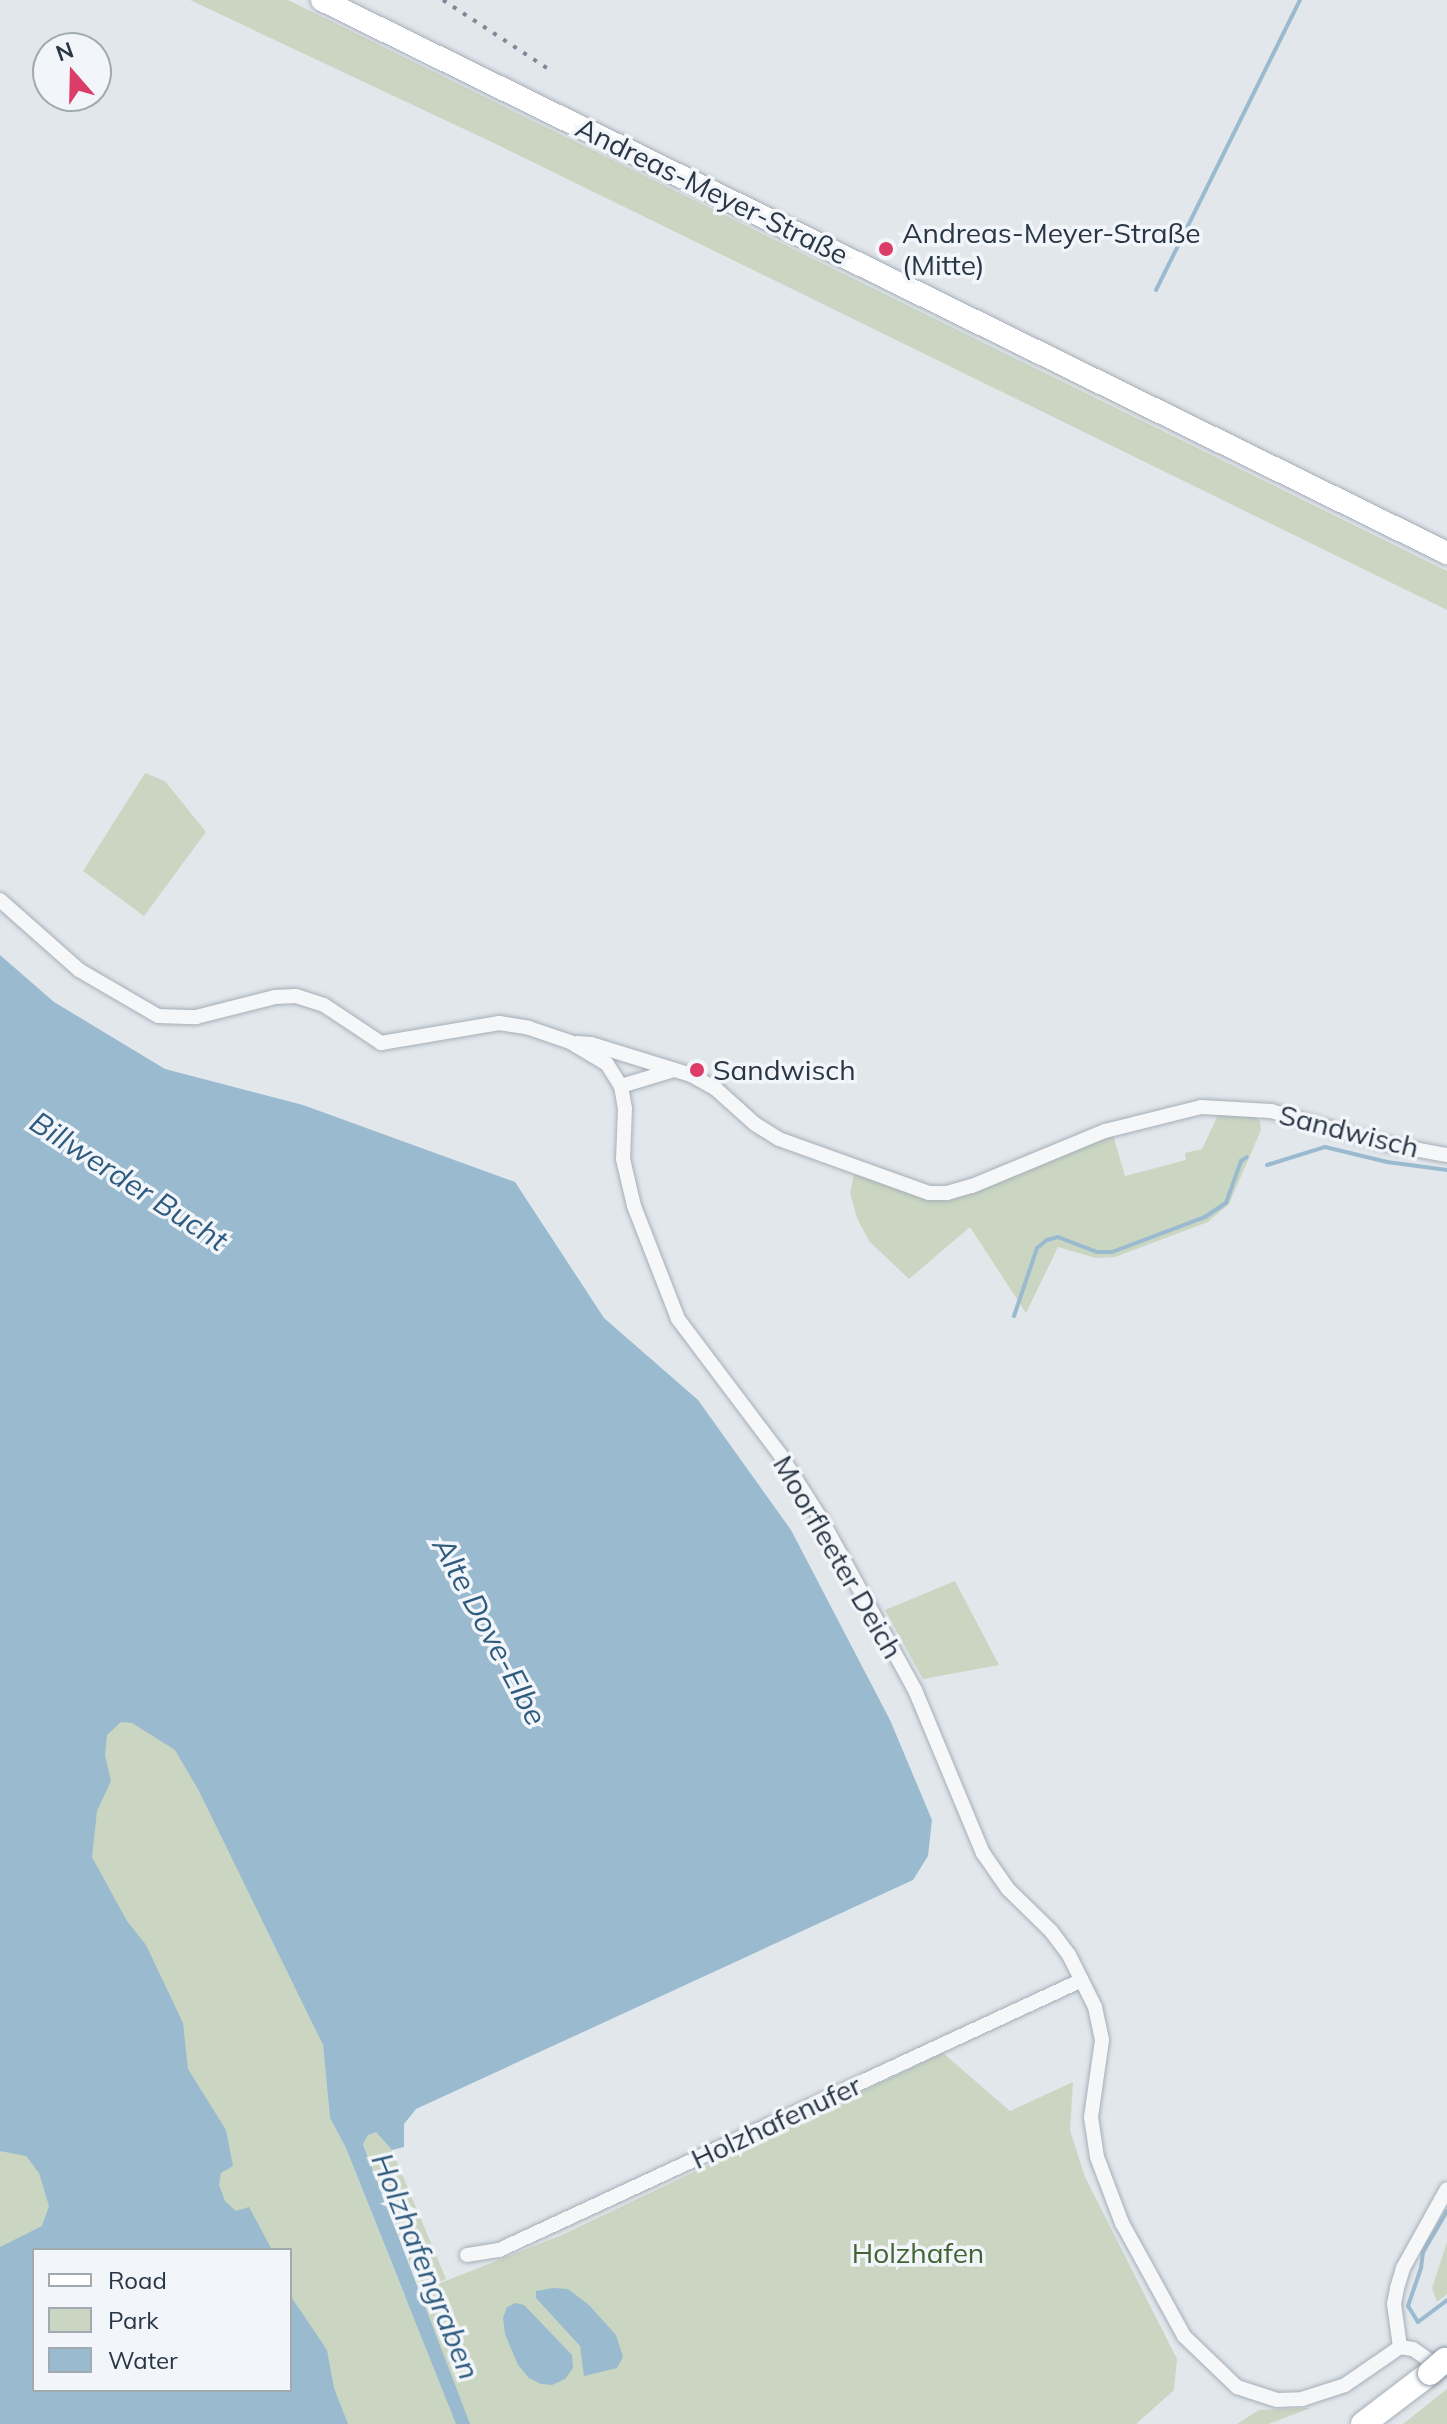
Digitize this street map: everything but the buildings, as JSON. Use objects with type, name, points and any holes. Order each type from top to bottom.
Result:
[{"type":"highway","points":[[1363,2424],[1442,2366]]},
{"type":"main road","name":"Andreas-Meyer-Straße","points":[[322,0],[1447,553]]},
{"type":"street","points":[[0,900],[79,970],[123,999],[158,1016],[196,1017],[275,997],[296,996],[324,1005],[381,1043],[499,1023],[529,1028],[570,1042],[607,1064],[621,1086],[675,1070]]},
{"type":"street","name":"Sandwisch","points":[[570,1042],[591,1044],[675,1070],[716,1089],[755,1124],[779,1139],[929,1193],[947,1193],[972,1186],[1105,1131],[1201,1107],[1271,1111],[1382,1143],[1447,1155]]},
{"type":"street","name":"Moorfleeter Deich","points":[[621,1086],[626,1179],[678,1319],[779,1453],[821,1519],[915,1690],[983,1853],[1008,1889],[1051,1931],[1095,2007],[1102,2040],[1091,2117],[1097,2157],[1122,2223],[1184,2336],[1237,2387],[1277,2400],[1302,2399],[1345,2385],[1400,2347]]},
{"type":"street","name":"Holzhafenufer","points":[[467,2255],[499,2250],[1082,1980]]},
{"type":"street","points":[[1442,2366],[1413,2349],[1400,2347],[1394,2304],[1403,2268],[1447,2189]]},
{"type":"green space","points":[[190,0],[288,0],[1447,571],[1447,610],[498,145]]},
{"type":"green space","points":[[145,773],[165,781],[206,832],[144,916],[83,871]]},
{"type":"green space","points":[[1219,1113],[1253,1115],[1260,1121],[1261,1130],[1229,1204],[1208,1222],[1115,1257],[1096,1258],[1058,1247],[1026,1313],[970,1227],[909,1279],[869,1241],[857,1218],[850,1193],[854,1174],[911,1194],[948,1201],[1113,1135],[1125,1176],[1186,1160],[1185,1153],[1202,1149]]},
{"type":"green space","name":"Holzhafen","points":[[0,1194],[162,1698],[323,2045],[330,2118],[346,2148],[405,2297],[562,2235],[943,2053],[1010,2111],[1073,2082],[1070,2130],[1085,2177],[1177,2359],[1174,2390],[1136,2424],[0,2424]]},
{"type":"green space","points":[[955,1581],[999,1665],[923,1679],[885,1610]]},
{"type":"green space","points":[[376,2132],[392,2150],[446,2279],[420,2289],[363,2143],[368,2134]]},
{"type":"green space","points":[[1447,2242],[1447,2294],[1437,2302],[1432,2288]]},
{"type":"green space","points":[[1447,2389],[1447,2424],[1403,2424]]},
{"type":"green space","points":[[1310,2408],[1269,2424],[1237,2424],[1259,2410]]},
{"type":"water","points":[[0,955],[54,1002],[165,1069],[303,1105],[515,1182],[604,1318],[698,1400],[791,1530],[890,1720],[932,1820],[928,1856],[913,1880],[416,2109],[404,2124],[404,2147],[392,2150],[376,2132],[368,2135],[363,2144],[470,2424],[456,2424],[346,2148],[330,2118],[323,2045],[199,1791],[175,1750],[132,1723],[121,1722],[107,1735],[105,1755],[111,1781],[97,1811],[92,1857],[127,1921],[146,1945],[183,2023],[188,2069],[226,2130],[233,2166],[221,2173],[219,2185],[225,2201],[236,2211],[249,2207],[271,2248],[32,2248],[32,2392],[292,2392],[292,2298],[327,2350],[334,2388],[348,2424],[0,2424],[0,2247],[42,2226],[49,2206],[39,2173],[26,2156],[0,2151]]},
{"type":"water","points":[[568,2289],[589,2305],[616,2335],[623,2357],[617,2368],[584,2376],[580,2346],[536,2298],[536,2291]]},
{"type":"water","points":[[516,2303],[524,2305],[572,2355],[573,2368],[565,2379],[552,2385],[541,2384],[529,2378],[518,2365],[505,2334],[503,2318],[507,2307]]},
{"type":"waterway","points":[[1156,290],[1300,0]]},
{"type":"waterway","points":[[1267,1165],[1325,1147],[1387,1162],[1447,1170]]},
{"type":"waterway","points":[[1014,1316],[1037,1248],[1047,1240],[1058,1237],[1097,1252],[1112,1252],[1205,1217],[1226,1203],[1241,1161],[1247,1157]]},
{"type":"waterway","points":[[1447,2211],[1423,2252],[1408,2306],[1418,2322],[1447,2300]]},
{"type":"railway","points":[[443,0],[550,70]]},
{"type":"place","name":"Andreas-Meyer-Straße (Mitte)","points":[[886,249]]},
{"type":"place","name":"Sandwisch","points":[[697,1070]]},
{"type":"water label","name":"Billwerder Bucht","points":[[129,1181]]},
{"type":"water label","name":"Alte Dove-Elbe","points":[[490,1631]]},
{"type":"water label","name":"Holzhafengraben","points":[[426,2266]]}]
